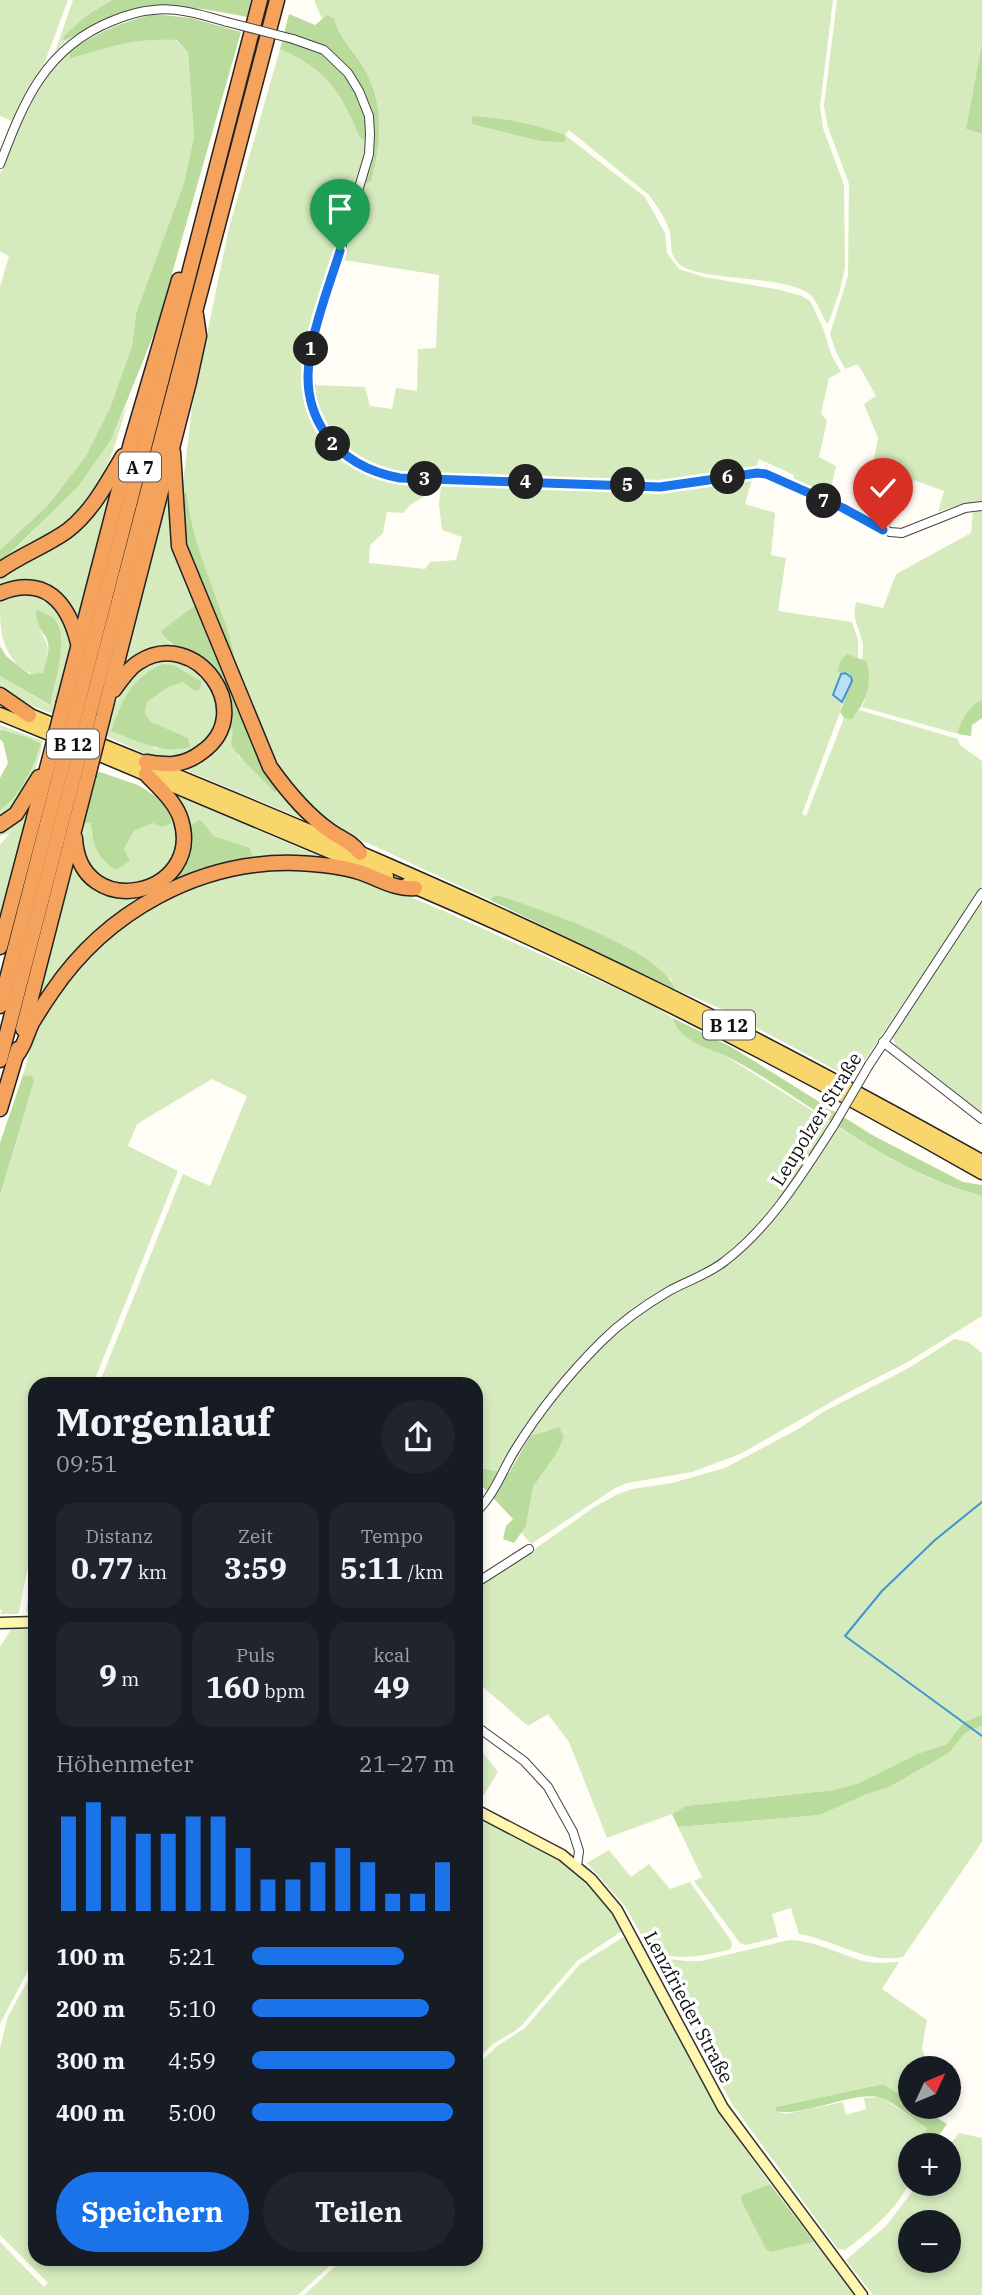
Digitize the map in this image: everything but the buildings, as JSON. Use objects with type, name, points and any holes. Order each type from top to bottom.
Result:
[{"type":"highway","name":"A 7","points":[[84,709],[201,228],[260,0]]},
{"type":"highway","name":"A 7","points":[[0,1006],[68,769],[277,0]]},
{"type":"highway","points":[[79,646],[160,338],[190,246],[201,228]]},
{"type":"highway","name":"A 7","points":[[109,696],[173,452],[199,336],[195,307]]},
{"type":"highway","points":[[0,570],[66,531],[83,515],[99,495],[131,443]]},
{"type":"highway","name":"A 7","points":[[173,452],[180,546],[270,767],[288,792],[313,817],[331,832],[352,843],[360,853]]},
{"type":"highway","points":[[0,593],[14,588],[43,591],[56,599],[71,618],[79,646],[84,709],[68,769],[0,947]]},
{"type":"highway","points":[[68,769],[76,823],[75,851],[81,866],[91,878],[106,887],[122,891],[141,891],[157,884],[170,873],[183,849],[181,819],[146,768],[184,762],[208,748],[217,738],[223,724],[225,709],[221,692],[202,666],[187,657],[156,655],[139,662],[109,696],[84,709]]},
{"type":"highway","points":[[0,695],[29,715]]},
{"type":"highway","name":"A 7","points":[[0,1059],[68,769]]},
{"type":"highway","points":[[0,825],[16,814],[26,800],[68,769]]},
{"type":"highway","points":[[0,1109],[76,823]]},
{"type":"highway","points":[[16,1056],[24,1046],[32,1025],[52,991],[78,958],[124,916],[171,889],[229,869],[295,863],[358,872],[403,889],[415,888]]},
{"type":"main road","name":"B 12","points":[[0,703],[585,965],[711,1027],[982,1173]]},
{"type":"main road","name":"B 12","points":[[0,714],[146,768],[360,853],[658,989],[982,1161]]},
{"type":"street","points":[[0,164],[36,83],[67,46],[95,28],[154,9],[190,12],[293,39],[324,50],[342,66],[359,91],[369,116],[369,154],[311,349],[308,370],[309,392],[319,423],[330,441],[352,461],[368,470],[400,478],[660,487],[766,474],[843,508],[874,526],[902,533],[965,508],[982,506]]},
{"type":"street","name":"Leupolzer Straße","points":[[483,1506],[535,1418],[602,1340],[650,1303],[722,1263],[736,1252],[761,1227],[801,1178],[883,1042],[982,893]]},
{"type":"street","points":[[883,1042],[982,1119]]},
{"type":"street","points":[[483,1578],[528,1549]]},
{"type":"street","points":[[0,1623],[28,1622]]},
{"type":"street","points":[[483,1731],[524,1761],[548,1787],[573,1832],[579,1851],[577,1866]]},
{"type":"street","name":"Lenzfrieder Straße","points":[[483,1814],[562,1855],[577,1866],[617,1910],[723,2108],[862,2295]]},
{"type":"green space","points":[[0,0],[68,0],[44,64],[12,121],[0,116]]},
{"type":"green space","points":[[73,0],[112,0],[86,16],[64,37],[65,41],[55,52]]},
{"type":"green space","points":[[112,0],[251,0],[247,17],[195,8],[153,8],[112,18],[65,41],[63,37],[86,16]]},
{"type":"green space","points":[[314,0],[833,0],[820,106],[823,128],[844,185],[845,267],[828,324],[812,296],[795,287],[702,273],[678,263],[672,252],[668,227],[649,195],[569,130],[565,135],[645,197],[665,233],[667,253],[679,269],[704,277],[776,289],[810,301],[841,372],[829,378],[821,413],[827,421],[819,457],[836,466],[829,498],[793,481],[794,475],[759,459],[755,471],[677,484],[400,474],[363,462],[340,446],[324,422],[312,385],[365,387],[370,406],[392,409],[396,388],[417,391],[418,349],[436,348],[439,275],[344,260],[364,184],[371,182],[375,167],[379,137],[378,107],[369,79],[334,18],[327,15],[322,19]]},
{"type":"green space","points":[[837,0],[982,0],[982,42],[966,129],[982,134],[982,504],[964,503],[938,512],[944,491],[914,480],[890,527],[876,523],[864,514],[878,438],[864,404],[876,396],[858,364],[845,369],[830,334],[848,276],[849,184],[828,127],[824,106]]},
{"type":"green space","points":[[154,14],[191,18],[241,32],[157,326],[112,438],[78,487],[0,563],[0,550],[48,505],[86,456],[110,408],[132,346],[136,313],[184,183],[194,137],[188,53],[177,40],[135,42],[70,59],[70,51],[91,38],[120,24]]},
{"type":"green space","points":[[289,14],[315,25],[327,15],[334,18],[369,79],[375,93],[379,122],[371,182],[364,184],[372,143],[360,138],[331,84],[297,57],[280,49]]},
{"type":"green space","points":[[156,38],[176,40],[188,53],[194,137],[184,183],[136,313],[132,346],[110,408],[86,456],[48,505],[0,550],[0,287],[9,256],[0,251],[0,174],[18,127],[39,85],[53,66],[70,51],[71,59],[117,43]]},
{"type":"green space","points":[[982,42],[982,134],[966,129]]},
{"type":"green space","points":[[280,49],[297,57],[322,75],[339,95],[360,138],[365,140],[365,153],[308,347],[307,391],[311,411],[318,429],[343,459],[361,470],[383,478],[431,482],[435,491],[411,504],[403,513],[387,512],[383,533],[370,545],[369,563],[425,569],[430,562],[456,560],[462,537],[442,530],[439,504],[443,483],[634,488],[753,476],[745,504],[775,513],[771,555],[786,558],[778,611],[852,622],[858,640],[858,660],[847,654],[837,671],[841,674],[833,695],[842,702],[840,712],[802,814],[806,816],[844,718],[852,720],[859,710],[958,739],[960,745],[982,761],[982,886],[852,1079],[724,1010],[675,989],[671,979],[496,895],[490,900],[346,833],[309,804],[287,777],[268,746],[252,713],[227,644],[195,536],[187,493],[182,492],[192,407],[229,228]]},
{"type":"green space","points":[[472,116],[508,120],[542,128],[565,135],[565,142],[540,141],[472,124]]},
{"type":"green space","points":[[127,404],[105,471],[94,491],[64,522],[3,561],[78,487],[112,438]]},
{"type":"green space","points":[[171,476],[169,508],[172,529],[197,604],[167,641],[184,649],[173,648],[121,674]]},
{"type":"green space","points":[[115,483],[80,625],[75,611],[64,598],[0,587],[0,576]]},
{"type":"green space","points":[[182,492],[187,493],[195,534],[234,654],[228,652],[196,574],[185,534]]},
{"type":"green space","points":[[982,509],[982,700],[966,714],[958,734],[862,707],[866,690],[862,669],[863,643],[855,618],[856,602],[883,608],[896,574],[971,533],[973,510]]},
{"type":"green space","points":[[19,593],[44,599],[55,606],[71,631],[72,648],[53,714],[32,706],[0,687],[0,676],[49,705],[61,651],[39,630],[46,641],[48,651],[43,674],[27,671],[12,658],[2,636],[0,600]]},
{"type":"green space","points":[[197,604],[284,795],[278,790],[275,793],[231,745],[233,730],[228,726],[227,695],[213,668],[197,655],[172,644],[161,631]]},
{"type":"green space","points":[[36,610],[52,617],[61,634],[60,659],[50,705],[0,676],[0,646],[6,656],[29,674],[43,673],[48,647],[47,639],[37,621]]},
{"type":"green space","points":[[847,654],[866,661],[869,678],[864,699],[852,720],[844,718],[840,712],[845,699],[845,673],[837,671]]},
{"type":"green space","points":[[173,660],[196,668],[209,682],[216,695],[218,709],[209,736],[187,754],[172,758],[147,754],[106,736],[126,684],[133,674],[157,662]],"holes":[[[173,665],[183,682],[169,687],[147,702],[145,713],[151,722],[163,728],[158,749],[112,731]]]},
{"type":"green space","points":[[163,664],[173,665],[202,682],[200,689],[195,691],[183,682],[169,687],[147,702],[145,713],[151,722],[188,738],[190,747],[160,748],[111,731],[135,683]]},
{"type":"green space","points":[[982,700],[982,718],[972,725],[971,736],[958,734],[966,714]]},
{"type":"green space","points":[[0,725],[43,741],[29,785],[16,804],[0,819],[0,810],[26,781],[41,744],[30,738],[1,731]]},
{"type":"green space","points":[[228,726],[233,730],[238,756],[259,773],[275,793],[278,790],[312,823],[181,768],[210,753]]},
{"type":"green space","points":[[0,730],[30,738],[41,744],[26,780],[8,804],[0,810],[0,778],[8,763],[0,739]]},
{"type":"green space","points":[[97,771],[138,785],[166,803],[172,823],[162,827],[153,823],[134,831],[124,849],[130,861],[116,870],[104,861],[97,850],[92,837],[91,822],[82,824]]},
{"type":"green space","points":[[171,793],[332,862],[260,860],[252,856],[249,848],[214,836],[200,819],[189,826],[188,818]]},
{"type":"green space","points":[[34,801],[0,927],[0,845],[10,833],[0,836],[0,832],[17,821]]},
{"type":"green space","points":[[166,803],[175,822],[178,844],[172,861],[160,874],[143,882],[124,884],[106,880],[91,869],[81,851],[82,824],[91,821],[91,835],[124,849],[134,831],[153,823]]},
{"type":"green space","points":[[200,819],[214,836],[250,848],[252,856],[260,860],[160,888],[189,851],[189,826]]},
{"type":"green space","points":[[72,859],[88,882],[102,892],[127,896],[152,894],[135,903],[30,1020]]},
{"type":"green space","points":[[295,868],[347,876],[441,910],[650,1004],[673,1018],[675,1025],[691,1040],[729,1058],[830,1122],[798,1172],[748,1234],[724,1256],[647,1299],[602,1334],[582,1354],[529,1422],[501,1471],[483,1468],[483,1377],[102,1377],[183,1174],[210,1186],[247,1096],[212,1079],[137,1124],[128,1146],[178,1171],[96,1377],[28,1377],[28,1566],[18,1614],[0,1614],[0,1197],[34,1081],[32,1076],[23,1075],[39,1024],[60,989],[85,958],[114,932],[145,910],[216,880]]},
{"type":"green space","points":[[496,895],[539,909],[622,945],[646,959],[664,974],[675,989],[490,900]]},
{"type":"green space","points":[[982,900],[982,1113],[896,1046],[892,1035]]},
{"type":"green space","points":[[673,1018],[733,1048],[874,1136],[963,1182],[982,1185],[982,1196],[934,1180],[884,1155],[773,1083],[688,1038],[681,1033]]},
{"type":"green space","points":[[23,1075],[32,1076],[34,1081],[0,1196],[0,1143]]},
{"type":"green space","points":[[838,1127],[907,1168],[982,1196],[982,1316],[906,1363],[845,1394],[740,1454],[692,1472],[627,1483],[615,1488],[531,1544],[521,1532],[526,1526],[533,1487],[555,1456],[548,1430],[530,1436],[553,1400],[567,1382],[618,1331],[653,1305],[719,1270],[745,1250],[788,1200]]},
{"type":"green space","points":[[954,1339],[968,1342],[982,1353],[982,1715],[964,1723],[947,1744],[917,1754],[859,1783],[834,1790],[686,1806],[672,1814],[607,1838],[569,1742],[548,1714],[528,1726],[483,1687],[483,1583],[618,1494],[725,1468],[800,1428],[823,1412],[909,1368]]},
{"type":"green space","points":[[559,1427],[564,1437],[555,1456],[533,1487],[526,1526],[514,1543],[503,1539],[506,1526],[513,1519],[483,1487],[483,1468],[509,1473],[530,1436]]},
{"type":"green space","points":[[28,1627],[28,1970],[0,2024],[0,1647],[12,1628]]},
{"type":"green space","points":[[982,1715],[982,1725],[965,1733],[949,1753],[889,1787],[820,1815],[678,1827],[672,1814],[686,1806],[834,1790],[859,1783],[917,1754],[947,1744],[964,1722]]},
{"type":"green space","points":[[982,1725],[982,1842],[903,1957],[876,1957],[799,1934],[791,1908],[772,1914],[778,1937],[746,1945],[740,1943],[694,1881],[702,1877],[678,1827],[820,1815],[889,1787],[949,1753],[965,1733]]},
{"type":"green space","points":[[483,1753],[498,1772],[483,1796]]},
{"type":"green space","points":[[483,1819],[540,1848],[578,1874],[609,1909],[622,1931],[577,1961],[522,2025],[483,2054]]},
{"type":"green space","points":[[609,1850],[631,1877],[649,1864],[670,1889],[690,1882],[732,1942],[731,1949],[700,1956],[680,1957],[650,1950],[625,1906],[587,1863]]},
{"type":"green space","points":[[627,1935],[718,2111],[770,2184],[742,2195],[771,2252],[814,2242],[856,2295],[304,2295],[335,2266],[483,2266],[483,2060],[496,2047],[525,2028],[580,1964]]},
{"type":"green space","points":[[789,1940],[816,1945],[865,1961],[899,1962],[882,1989],[927,2020],[922,2048],[924,2056],[898,2056],[898,2093],[883,2084],[776,2107],[775,2111],[786,2114],[843,2102],[846,2115],[866,2109],[864,2098],[881,2097],[898,2108],[898,2119],[914,2119],[927,2128],[924,2133],[898,2133],[898,2196],[902,2196],[873,2228],[845,2250],[838,2249],[732,2104],[653,1957],[701,1961]]},
{"type":"green space","points":[[28,1980],[28,2263],[0,2235],[0,2048],[8,2016]]},
{"type":"green space","points":[[883,2084],[898,2093],[898,2108],[882,2098],[871,2096],[800,2111],[775,2111],[776,2107]]},
{"type":"green space","points":[[914,2119],[939,2119],[947,2124],[941,2133],[924,2133],[927,2128]]},
{"type":"green space","points":[[961,2133],[982,2138],[982,2295],[873,2295],[846,2260],[887,2225],[898,2210],[898,2273],[961,2273],[961,2210],[898,2210],[909,2196],[961,2196]]},
{"type":"green space","points":[[770,2184],[814,2242],[771,2252],[766,2249],[741,2200],[742,2195]]},
{"type":"green space","points":[[0,2242],[44,2287],[48,2283],[31,2266],[329,2266],[298,2295],[0,2295]]},
{"type":"water","points":[[845,673],[852,681],[842,702],[833,695],[841,674]]},
{"type":"waterway","points":[[982,1502],[935,1540],[882,1591],[845,1636],[982,1736]]},
{"type":"route","points":[[340,251],[311,349],[309,392],[319,423],[330,441],[352,461],[368,470],[400,478],[660,487],[740,475],[766,474],[785,485],[843,508],[883,530]]}]
